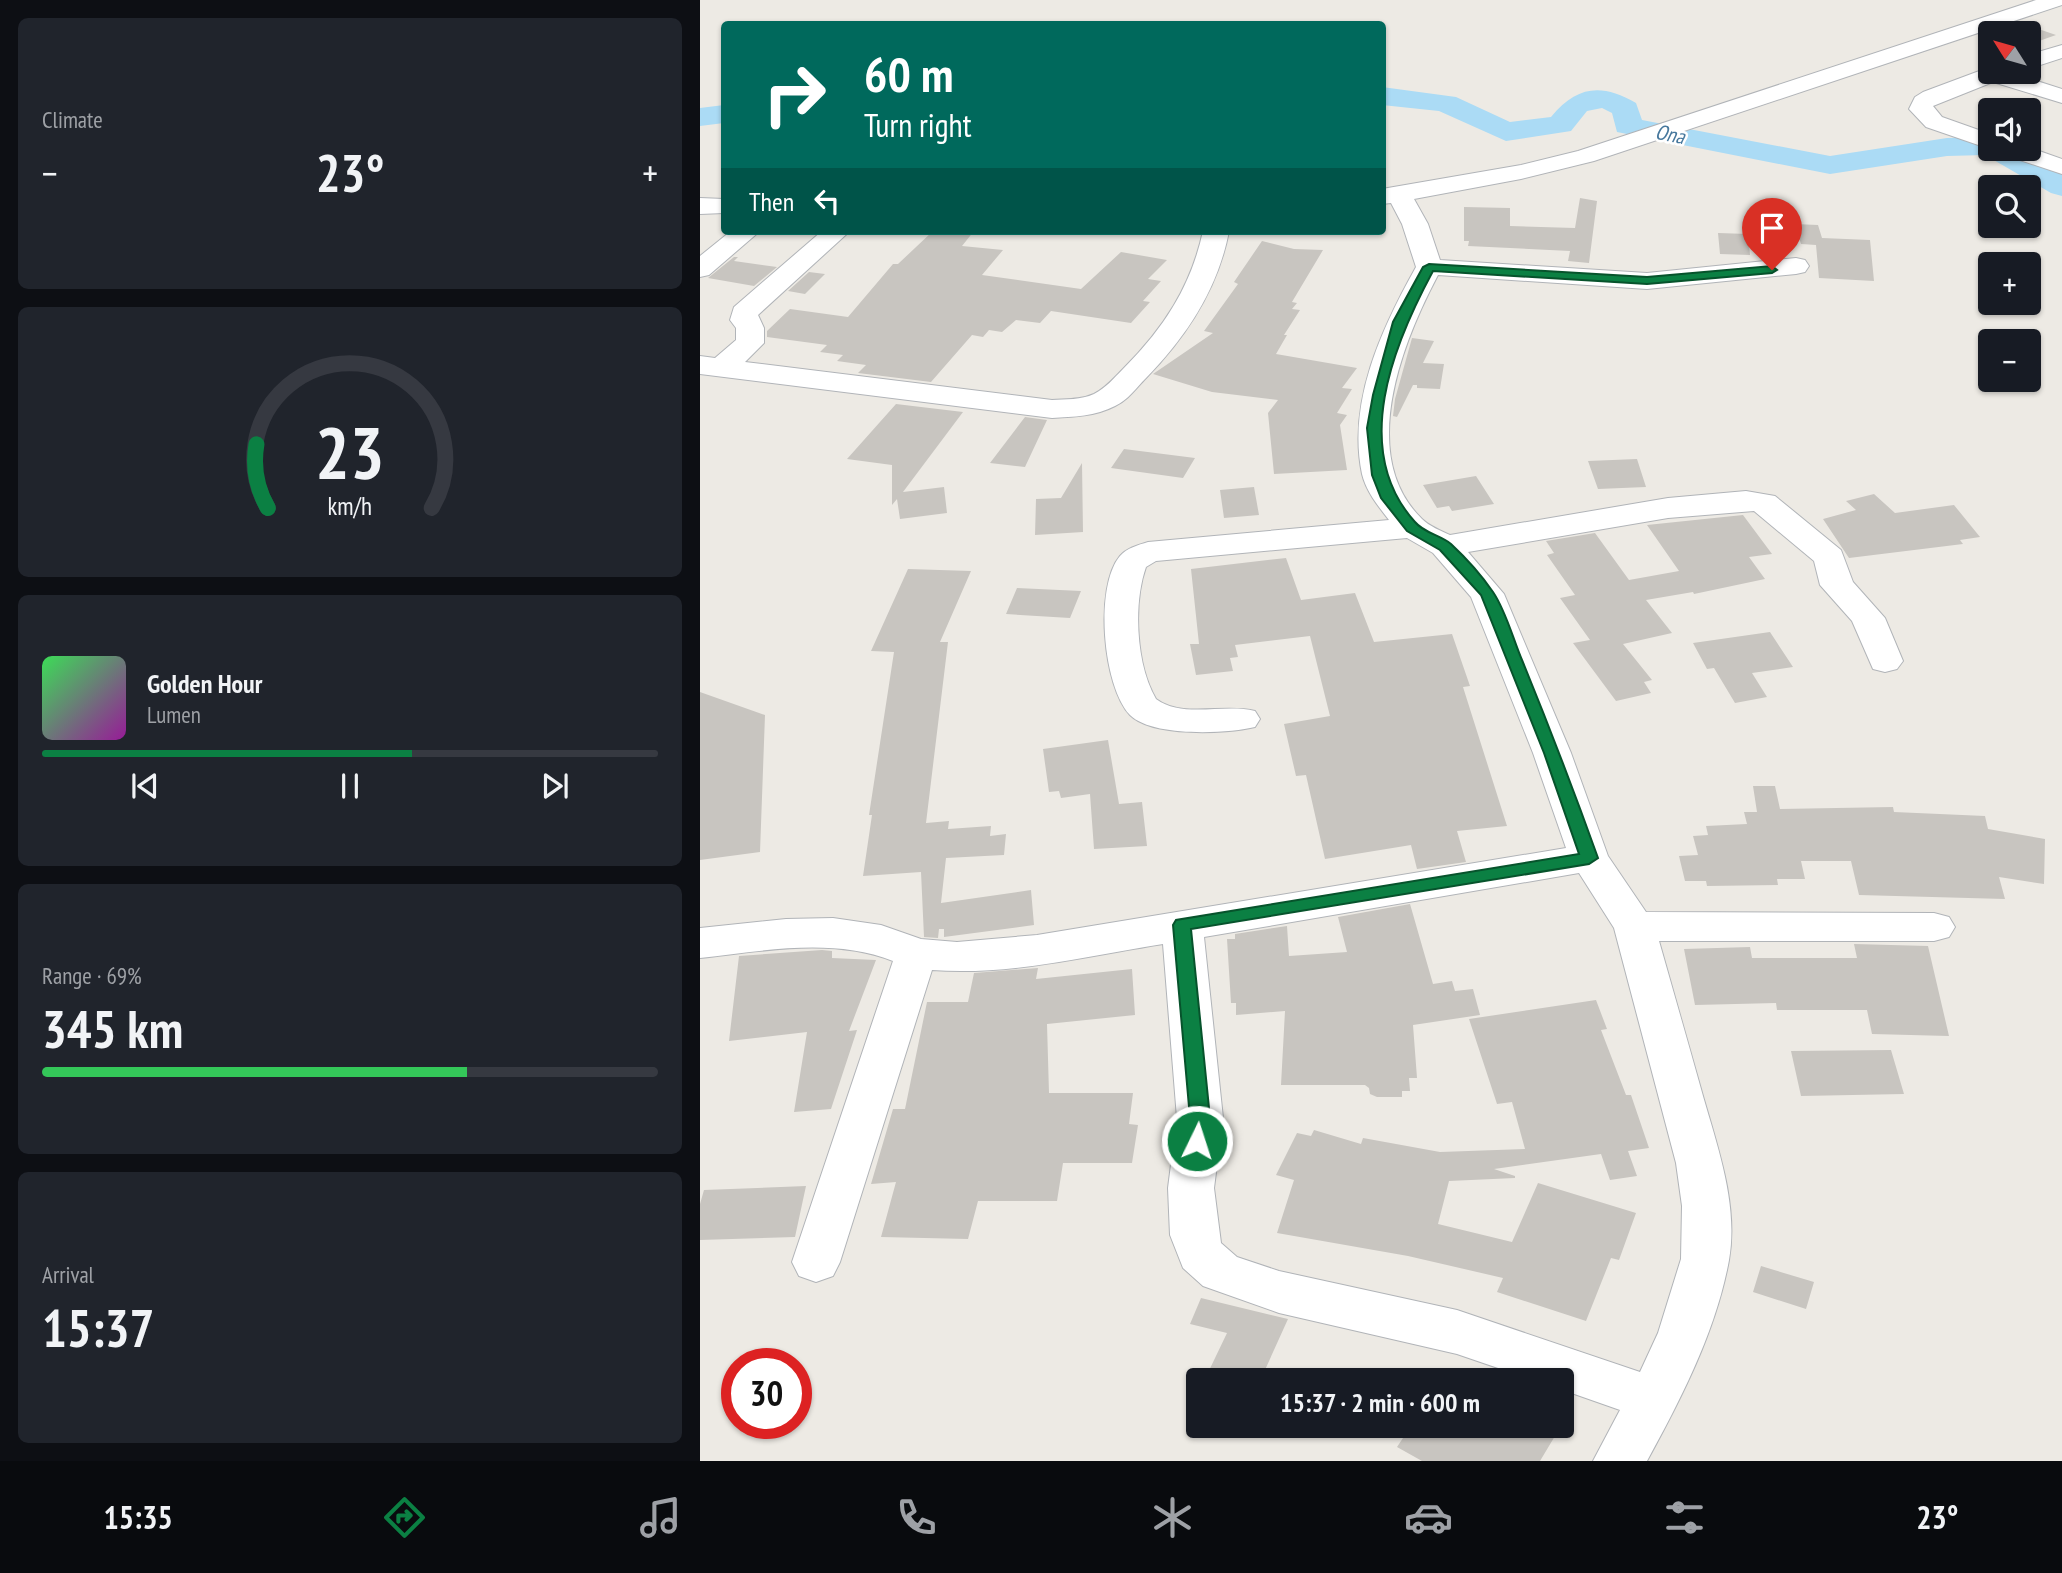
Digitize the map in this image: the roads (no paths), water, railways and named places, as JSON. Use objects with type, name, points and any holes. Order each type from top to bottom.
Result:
[{"type":"street","points":[[1619,1461],[1654,1399],[1683,1333],[1705,1259],[1706,1206],[1699,1163],[1634,926],[1589,858],[1552,753],[1487,594],[1445,547],[1412,528],[1388,498],[1378,475],[1373,428],[1399,322],[1429,267],[1415,224],[1391,196],[1555,164],[2047,6],[2062,24]]},
{"type":"street","points":[[2041,58],[2062,51]]},
{"type":"street","points":[[1978,79],[1931,97],[1923,102],[1920,108],[1934,122],[1978,138]]},
{"type":"street","points":[[2027,84],[2062,96]]},
{"type":"street","points":[[2041,160],[2062,167]]},
{"type":"street","points":[[700,206],[721,206]]},
{"type":"street","points":[[700,269],[742,235]]},
{"type":"street","points":[[710,367],[750,343],[750,328],[744,320],[744,313],[832,235]]},
{"type":"street","points":[[710,367],[1052,409],[1083,408],[1110,397],[1150,358],[1181,320],[1201,283],[1215,235]]},
{"type":"street","points":[[1429,267],[1647,281],[1796,266]]},
{"type":"street","points":[[1445,547],[1668,508],[1746,500],[1764,503],[1777,510],[1829,557],[1837,585],[1868,618],[1885,662]]},
{"type":"street","points":[[1242,719],[1162,717],[1142,706],[1129,672],[1121,624],[1124,584],[1132,563],[1148,552],[1412,528]]},
{"type":"street","points":[[700,943],[786,934],[833,933],[881,940],[916,954],[957,957],[1037,950],[1589,858]]},
{"type":"street","points":[[1182,925],[1200,1118],[1191,1188],[1194,1235],[1200,1254],[1220,1272],[1267,1288],[1457,1332],[1654,1399]]},
{"type":"street","points":[[1634,926],[1934,927]]},
{"type":"street","points":[[816,1262],[916,954]]},
{"type":"waterway","name":"Ona","points":[[1386,96],[1446,103],[1506,132],[1560,125],[1577,104],[1606,98],[1626,109],[1628,126],[1830,165],[1947,147],[1978,146]]},
{"type":"waterway","name":"Ona","points":[[700,117],[721,114]]},
{"type":"waterway","name":"Ona","points":[[2017,161],[2062,186]]}]
